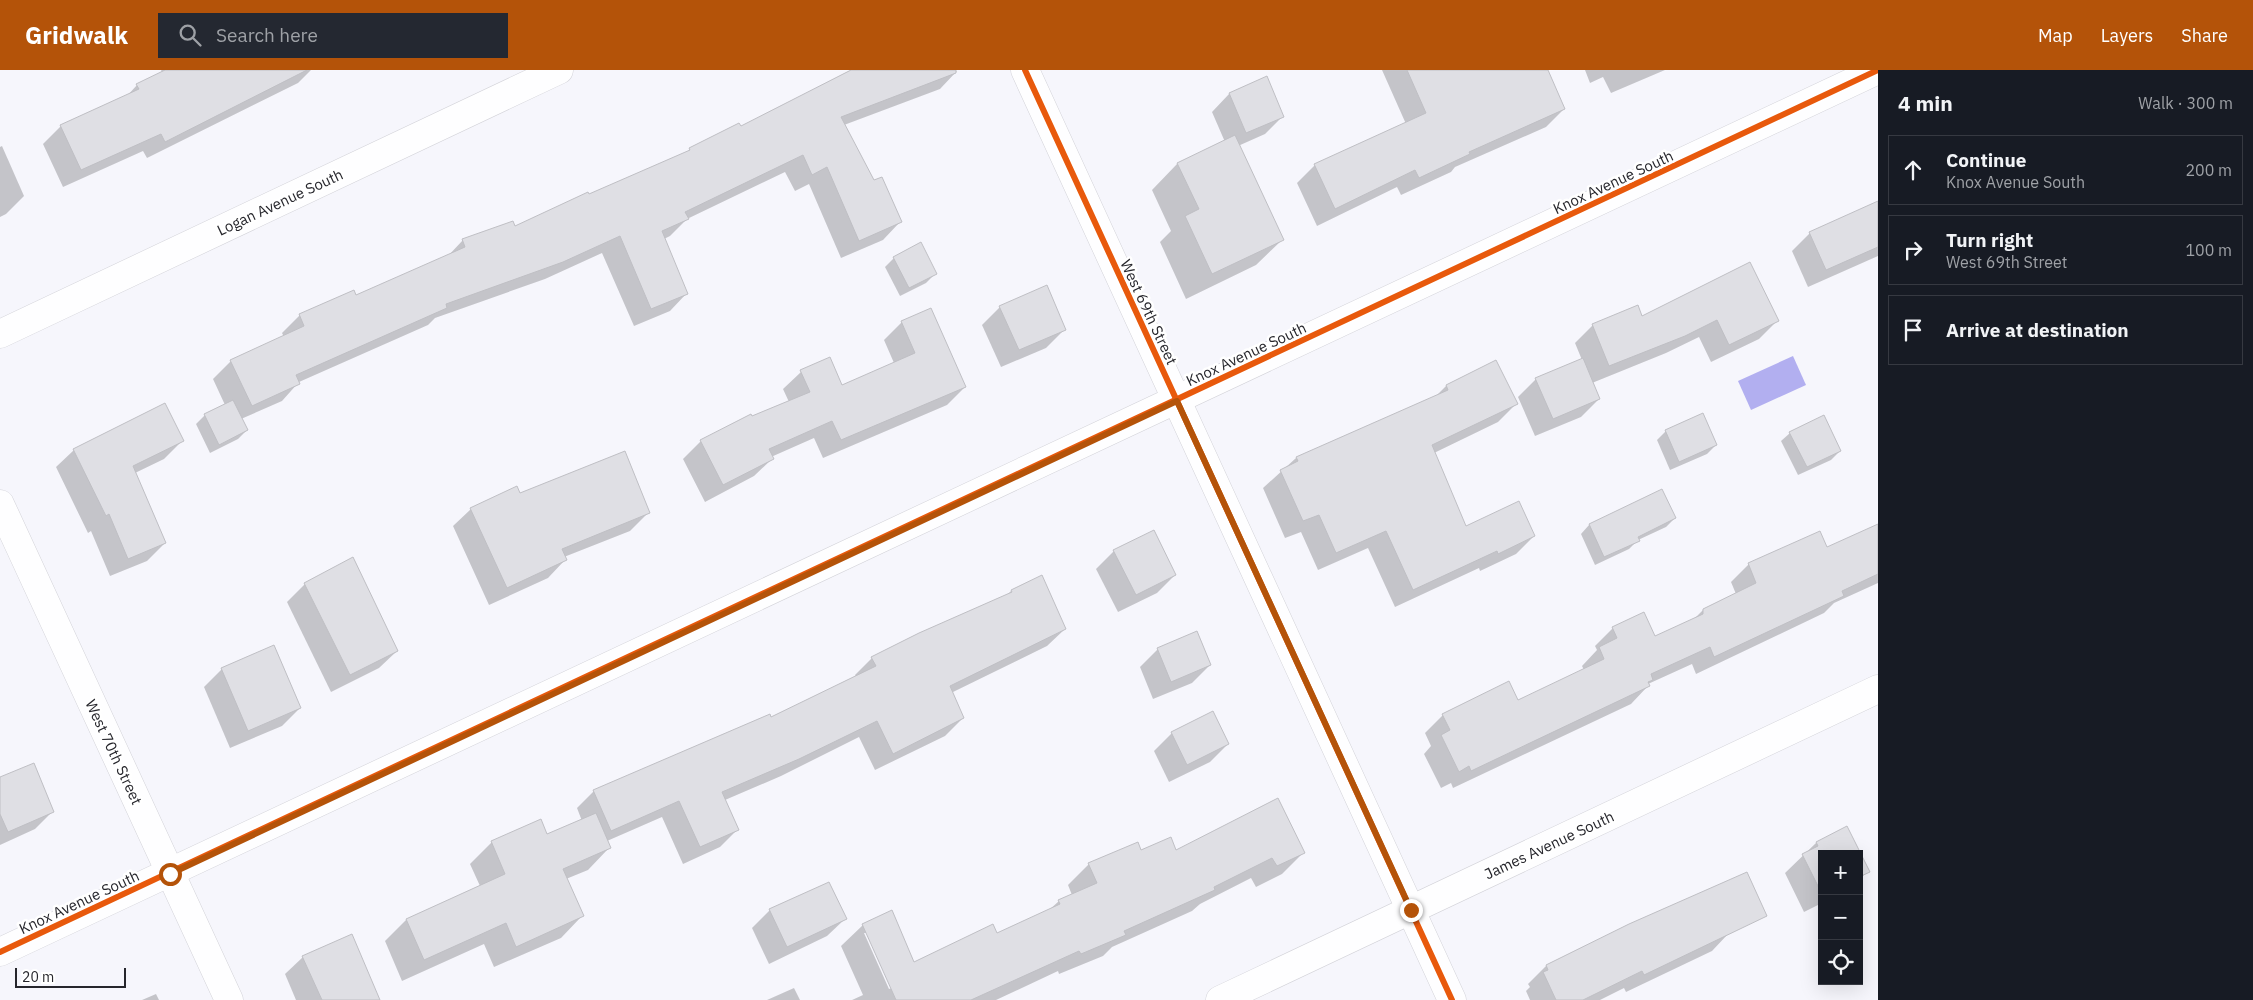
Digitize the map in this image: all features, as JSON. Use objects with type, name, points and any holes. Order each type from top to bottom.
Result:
[{"type":"street","name":"Logan Avenue South","points":[[0,334],[559,70]]},
{"type":"street","name":"West 69th Street","points":[[1025,70],[1452,1000]]},
{"type":"street","name":"Knox Avenue South","points":[[0,952],[170,874],[1878,70]]},
{"type":"street","name":"West 70th Street","points":[[0,504],[228,1000]]},
{"type":"street","name":"James Avenue South","points":[[1220,1000],[1878,689]]},
{"type":"shaded area","points":[[1793,356],[1806,385],[1751,410],[1738,381]]},
{"type":"building","points":[[165,70],[307,70],[165,142],[161,134],[81,170],[60,125],[139,89],[136,84]]},
{"type":"building","points":[[851,70],[956,70],[956,73],[841,117],[874,180],[882,177],[902,222],[859,241],[827,167],[812,175],[803,155],[685,212],[689,219],[662,231],[688,294],[651,309],[620,236],[563,262],[446,304],[447,308],[296,375],[300,384],[252,406],[230,360],[304,326],[299,314],[354,290],[356,295],[465,247],[462,239],[513,221],[515,226],[588,192],[589,194],[690,150],[689,148],[739,123],[741,126]]},
{"type":"building","points":[[1407,70],[1548,70],[1565,109],[1469,152],[1470,154],[1419,178],[1415,170],[1335,209],[1314,164],[1426,113]]},
{"type":"building","points":[[1267,76],[1284,117],[1246,133],[1229,93]]},
{"type":"building","points":[[1235,135],[1284,240],[1212,274],[1185,216],[1199,209],[1177,163]]},
{"type":"building","points":[[1878,201],[1878,247],[1826,270],[1809,232]]},
{"type":"building","points":[[921,242],[937,274],[909,288],[893,257]]},
{"type":"building","points":[[1750,262],[1779,321],[1729,345],[1717,320],[1685,336],[1609,366],[1592,324],[1638,305],[1642,316]]},
{"type":"building","points":[[1047,285],[1066,330],[1019,350],[999,306]]},
{"type":"building","points":[[931,308],[966,387],[841,440],[832,421],[769,449],[774,459],[723,485],[700,440],[751,414],[752,416],[810,392],[800,370],[830,357],[842,385],[915,353],[901,321]]},
{"type":"building","points":[[1583,358],[1600,399],[1553,419],[1535,378]]},
{"type":"building","points":[[1496,360],[1518,404],[1432,445],[1466,526],[1519,501],[1535,536],[1498,554],[1497,551],[1413,590],[1386,531],[1336,553],[1319,515],[1303,521],[1280,470],[1298,461],[1296,457],[1448,390],[1446,385]]},
{"type":"building","points":[[233,400],[248,430],[219,445],[204,414]]},
{"type":"building","points":[[165,403],[184,441],[133,466],[166,543],[128,559],[109,514],[106,516],[73,449]]},
{"type":"building","points":[[1703,413],[1717,445],[1679,462],[1665,430]]},
{"type":"building","points":[[1824,415],[1841,451],[1807,467],[1789,432]]},
{"type":"building","points":[[625,451],[650,513],[562,549],[567,560],[507,588],[470,508],[517,486],[520,493]]},
{"type":"building","points":[[1662,489],[1676,518],[1638,537],[1640,541],[1604,557],[1589,524]]},
{"type":"building","points":[[1878,524],[1878,574],[1842,591],[1844,596],[1714,657],[1710,647],[1651,674],[1653,680],[1648,682],[1650,686],[1471,771],[1469,766],[1459,772],[1441,735],[1450,730],[1442,714],[1509,681],[1518,700],[1604,659],[1599,647],[1617,638],[1612,627],[1644,612],[1655,636],[1703,614],[1703,609],[1756,583],[1748,563],[1820,531],[1827,547]]},
{"type":"building","points":[[1154,530],[1176,575],[1136,595],[1113,550]]},
{"type":"building","points":[[353,557],[398,651],[350,675],[304,583]]},
{"type":"building","points":[[1042,575],[1066,629],[950,686],[964,718],[893,754],[877,721],[799,759],[722,792],[739,830],[700,847],[679,801],[611,831],[593,790],[770,714],[771,717],[876,666],[871,657],[919,633],[1012,592],[1011,590]]},
{"type":"building","points":[[1197,631],[1211,665],[1171,682],[1157,648]]},
{"type":"building","points":[[274,645],[301,708],[248,731],[221,668]]},
{"type":"building","points":[[1213,711],[1229,744],[1187,765],[1171,732]]},
{"type":"building","points":[[34,763],[54,812],[8,832],[0,814],[0,777]]},
{"type":"building","points":[[1278,798],[1305,853],[1277,866],[1272,858],[1214,887],[1215,890],[1124,931],[1126,935],[1081,954],[1079,951],[971,1000],[896,1000],[862,924],[892,910],[914,962],[993,924],[997,933],[1060,904],[1058,900],[1097,883],[1088,863],[1138,842],[1141,850],[1171,837],[1176,850]]},
{"type":"building","points":[[596,813],[611,848],[563,869],[584,916],[516,947],[506,923],[424,960],[406,919],[505,874],[491,841],[541,819],[547,834]]},
{"type":"building","points":[[1847,826],[1859,850],[1818,850],[1818,886],[1802,854],[1818,846],[1816,842]]},
{"type":"building","points":[[1863,858],[1870,872],[1863,875]]},
{"type":"building","points":[[1747,872],[1767,916],[1644,975],[1642,971],[1583,1000],[1556,1000],[1543,972],[1548,970],[1546,965],[1629,924]]},
{"type":"building","points":[[829,882],[847,919],[787,947],[769,909]]},
{"type":"building","points":[[352,934],[380,1000],[322,1000],[302,956]]},
{"type":"cycle path","points":[[1025,70],[1452,1000]]},
{"type":"cycle path","points":[[0,952],[1878,70]]},
{"type":"route","points":[[170,874],[1177,401],[1411,910]]}]
